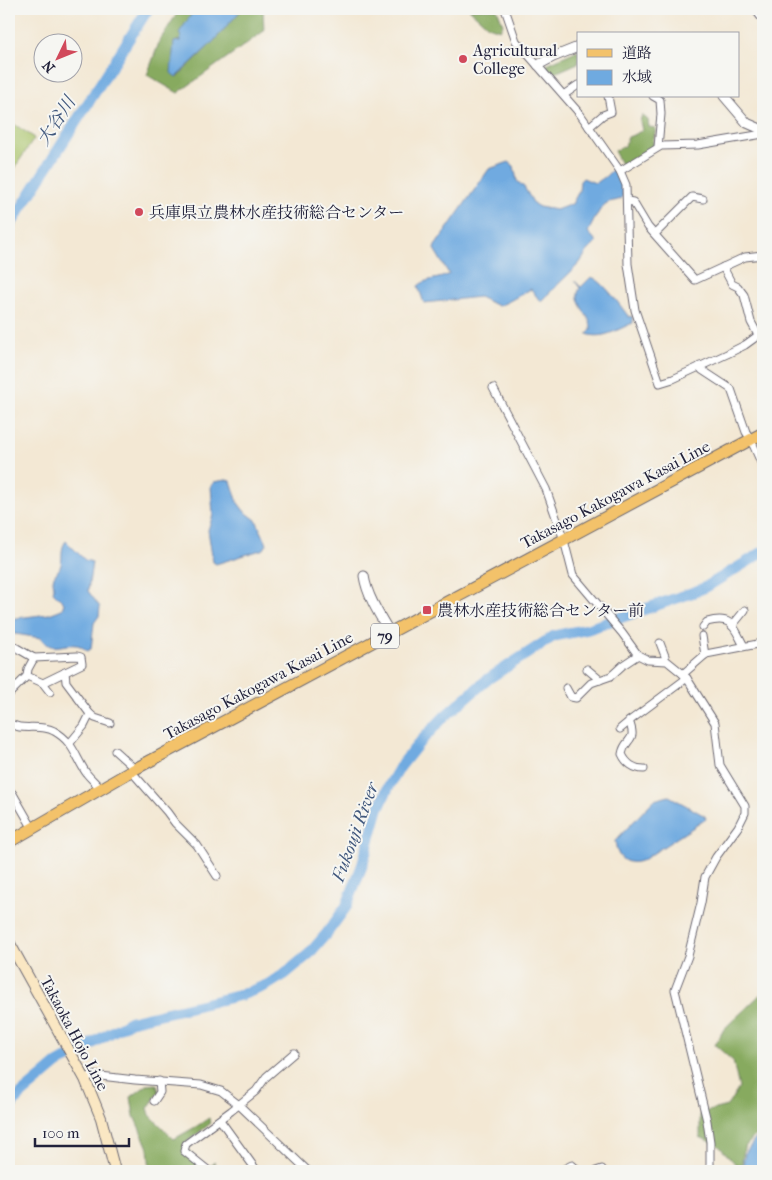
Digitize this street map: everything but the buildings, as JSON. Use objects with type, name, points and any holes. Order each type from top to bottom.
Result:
[{"type":"main road","name":"Takasago Kakogawa Kasai Line","points":[[9,842],[133,770],[763,433]]},
{"type":"main road","name":"Takaoka Hojo Line","points":[[9,942],[85,1079],[101,1118],[115,1171]]},
{"type":"street","points":[[505,9],[516,41],[565,94],[620,171],[626,185],[628,264],[635,310],[660,383],[673,380],[744,345],[761,334],[751,322],[744,295],[738,287],[732,284],[723,267]]},
{"type":"street","points":[[756,9],[763,18]]},
{"type":"street","points":[[538,65],[577,47]]},
{"type":"street","points":[[565,94],[577,86]]},
{"type":"street","points":[[590,127],[604,115],[611,112],[608,98]]},
{"type":"street","points":[[657,98],[660,100],[661,106],[658,147]]},
{"type":"street","points":[[726,98],[747,123],[763,130]]},
{"type":"street","points":[[620,171],[658,147],[698,145],[763,134]]},
{"type":"street","points":[[655,234],[692,197],[702,199]]},
{"type":"street","points":[[627,201],[633,202],[643,220],[695,280],[745,257],[763,255]]},
{"type":"street","points":[[700,366],[702,370],[731,389],[746,432],[763,467]]},
{"type":"street","points":[[493,388],[546,489],[564,540],[573,575],[604,610],[638,655],[648,660],[665,660],[674,665],[685,676],[715,723],[720,765],[745,806],[745,812],[738,827],[716,857],[706,877],[702,903],[692,940],[675,990],[707,1120],[710,1142],[710,1171]]},
{"type":"street","points":[[364,576],[365,583],[379,614],[390,633]]},
{"type":"street","points":[[732,626],[745,610]]},
{"type":"street","points":[[704,628],[707,622],[727,620],[744,646]]},
{"type":"street","points":[[702,636],[705,655]]},
{"type":"street","points":[[660,643],[665,660]]},
{"type":"street","points":[[620,730],[685,676],[705,655],[763,643]]},
{"type":"street","points":[[9,648],[15,647],[34,658],[81,657],[82,664],[43,683]]},
{"type":"street","points":[[566,688],[571,697],[576,698],[592,683],[611,676],[638,655]]},
{"type":"street","points":[[9,694],[27,676],[28,669],[34,658]]},
{"type":"street","points":[[588,669],[600,680]]},
{"type":"street","points":[[65,672],[66,682],[90,714],[95,718],[110,723]]},
{"type":"street","points":[[27,676],[43,683],[50,692]]},
{"type":"street","points":[[70,743],[84,726],[90,714]]},
{"type":"street","points":[[629,721],[632,738],[623,747],[622,754],[630,765],[638,769],[644,769]]},
{"type":"street","points":[[9,722],[16,728],[38,726],[53,731],[70,743],[87,773],[100,788]]},
{"type":"street","points":[[115,751],[133,770],[175,823],[197,845],[216,876]]},
{"type":"street","points":[[9,790],[33,829]]},
{"type":"street","points":[[209,1171],[187,1154],[184,1149],[186,1144],[256,1091],[266,1077],[294,1053]]},
{"type":"street","points":[[85,1079],[92,1074],[211,1087],[221,1091],[239,1105],[308,1171]]},
{"type":"street","points":[[154,1101],[160,1092],[159,1081]]},
{"type":"street","points":[[220,1120],[257,1171]]},
{"type":"street","points":[[560,1171],[572,1165],[579,1171]]},
{"type":"street","points":[[596,1171],[602,1169],[603,1171]]},
{"type":"green space","points":[[180,9],[195,9],[180,40],[174,42],[177,77],[212,43],[242,9],[263,9],[264,31],[178,93],[147,75],[160,40]]},
{"type":"green space","points":[[469,9],[497,9],[503,24],[500,30],[488,26]]},
{"type":"green space","points":[[577,50],[577,63],[553,74],[548,70],[547,64]]},
{"type":"green space","points":[[642,115],[648,120],[649,127],[656,128],[653,143],[655,146],[622,166],[614,151],[625,146],[628,137],[642,130],[640,121]]},
{"type":"green space","points":[[9,121],[34,139],[9,176]]},
{"type":"green space","points":[[763,992],[763,1127],[744,1148],[741,1170],[719,1146],[700,1137],[700,1113],[727,1106],[739,1088],[733,1061],[715,1045],[724,1029]]},
{"type":"green space","points":[[157,1084],[159,1092],[148,1108],[150,1115],[174,1139],[209,1118],[211,1123],[183,1145],[207,1171],[150,1171],[148,1148],[134,1116],[131,1097],[147,1085]]},
{"type":"green space","points":[[214,1162],[218,1168],[216,1171],[207,1171]]},
{"type":"water","points":[[195,9],[242,9],[212,43],[176,77],[171,73],[174,42],[180,41],[179,33]]},
{"type":"water","points":[[509,162],[514,166],[517,181],[524,187],[534,204],[539,207],[556,210],[572,204],[579,191],[580,181],[583,178],[595,183],[613,169],[622,187],[623,197],[604,205],[588,232],[597,242],[579,264],[542,300],[540,301],[531,289],[498,306],[479,297],[424,303],[418,286],[449,274],[434,249],[435,246],[489,169]]},
{"type":"water","points":[[591,277],[606,288],[629,317],[632,316],[633,323],[605,335],[587,334],[591,330],[591,325],[578,299],[580,288],[575,281],[581,287]]},
{"type":"water","points":[[231,481],[238,503],[244,511],[256,520],[267,544],[264,549],[216,564],[213,562],[208,530],[213,515],[211,486],[214,482]]},
{"type":"water","points":[[66,541],[85,560],[92,562],[88,591],[100,607],[99,616],[94,623],[91,649],[87,651],[77,645],[53,646],[45,643],[41,638],[9,633],[9,619],[49,614],[62,609],[64,603],[53,592],[53,579],[60,567],[62,549]]},
{"type":"water","points":[[669,796],[705,816],[706,819],[641,861],[628,862],[624,860],[617,852],[615,841],[654,800]]},
{"type":"water","points":[[763,1129],[763,1171],[742,1171],[745,1153]]},
{"type":"waterway","name":"大谷川","points":[[9,227],[148,9]]},
{"type":"waterway","name":"Fukouji River","points":[[9,1109],[18,1097],[57,1064],[131,1021],[241,995],[267,985],[285,974],[309,954],[346,907],[362,866],[378,809],[400,767],[419,743],[445,716],[488,679],[554,636],[588,629],[694,592],[706,587],[763,552]]},
{"type":"place","name":"Agricultural College","points":[[463,59]]},
{"type":"place","name":"兵庫県立農林水産技術総合センター","points":[[139,212]]},
{"type":"place","name":"農林水産技術総合センター前","points":[[427,610]]}]
